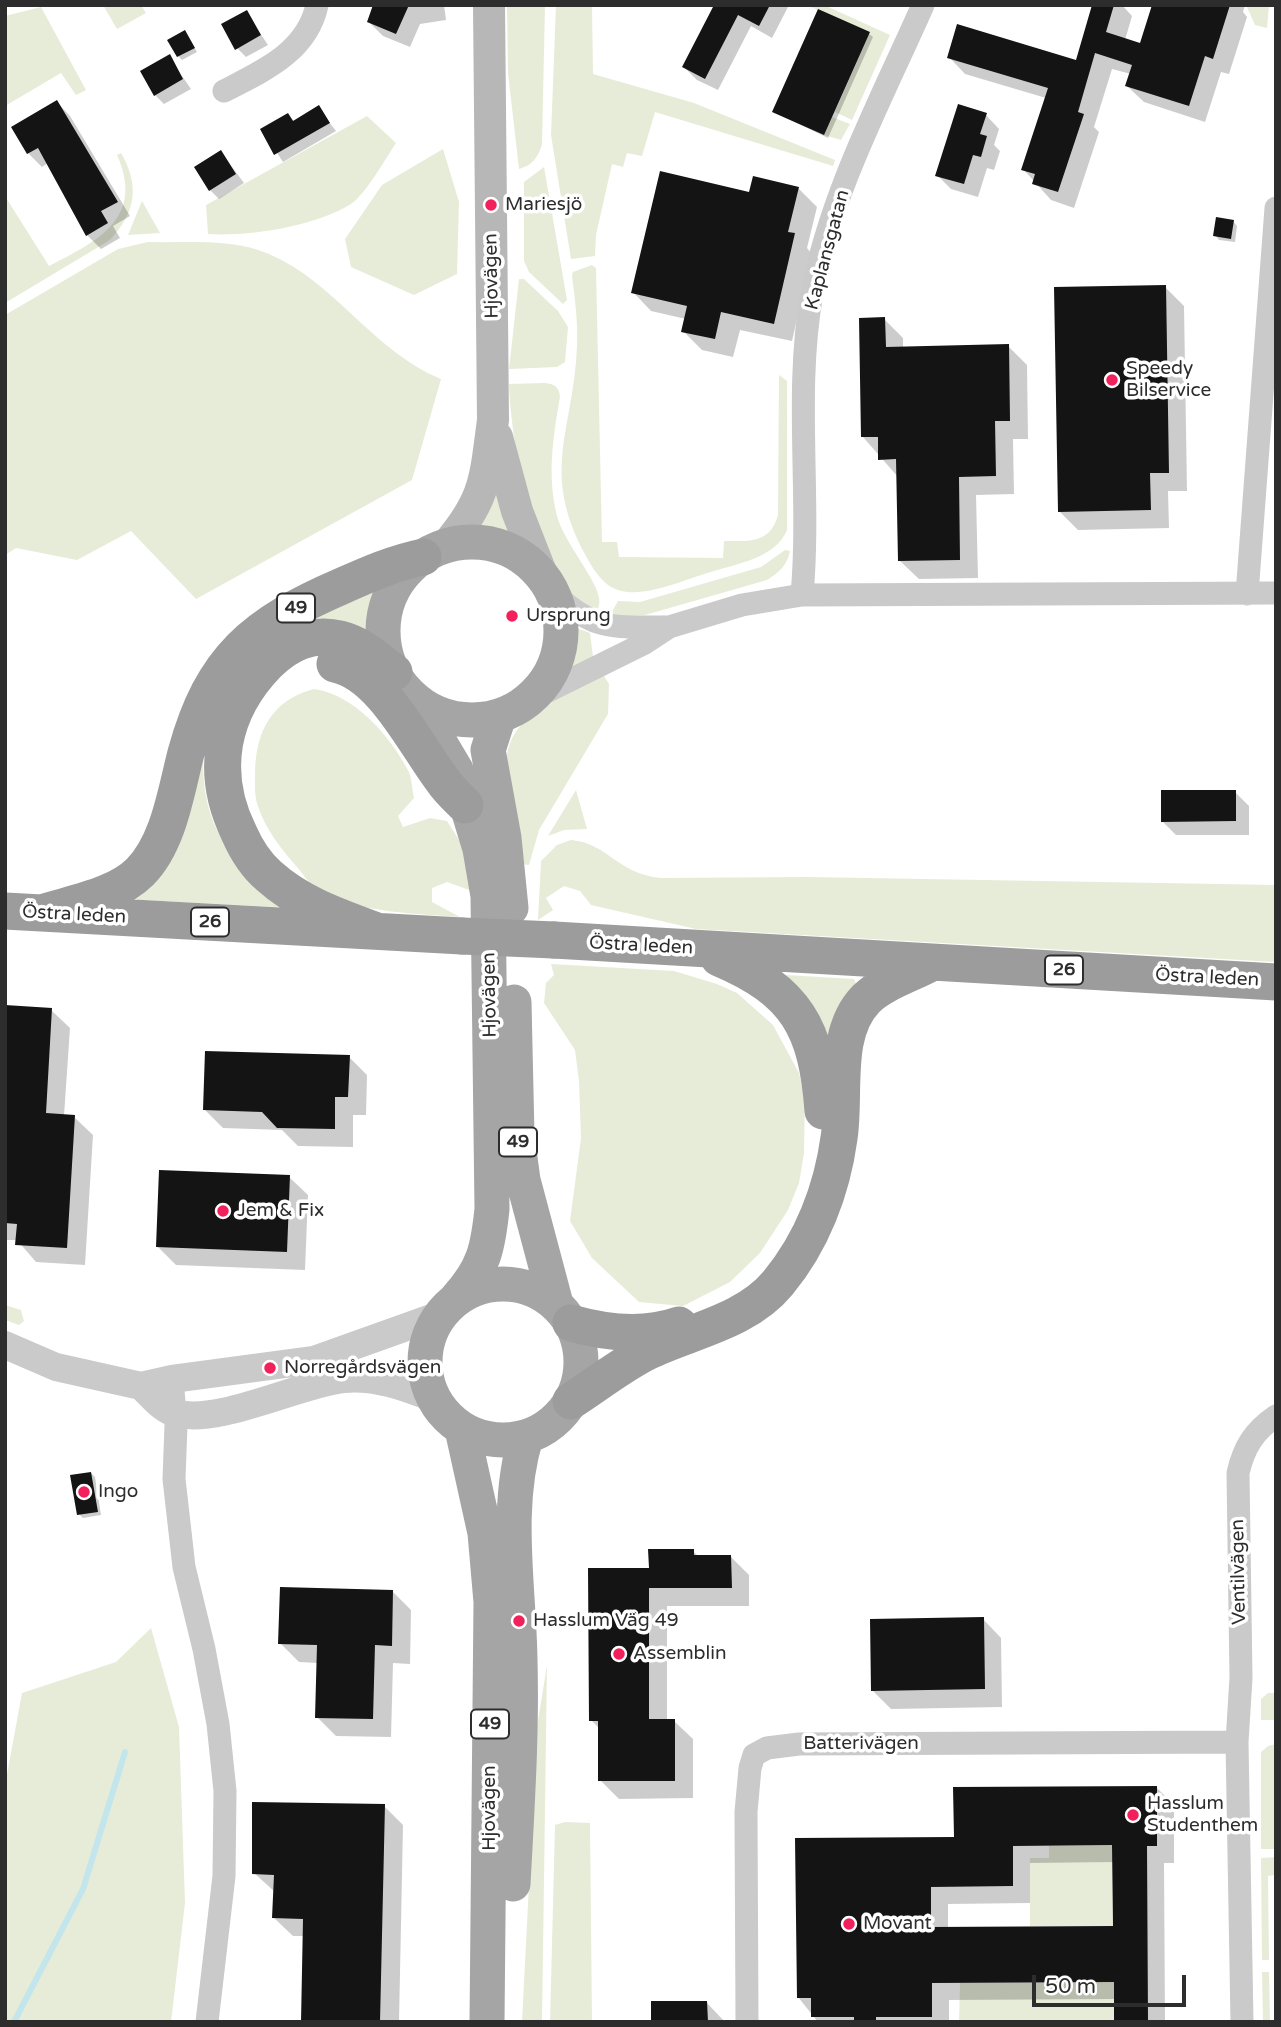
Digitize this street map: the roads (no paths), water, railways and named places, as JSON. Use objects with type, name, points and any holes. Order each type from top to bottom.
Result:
[{"type":"highway","name":"49","points":[[42,913],[106,892],[140,872],[155,850],[169,816],[202,703],[229,659],[249,638],[314,598],[397,562],[434,552]]},
{"type":"highway","points":[[377,931],[321,910],[284,889],[255,862],[243,842],[223,794],[222,749],[235,707],[250,682],[286,646],[312,638],[340,639],[367,651],[404,686]]},
{"type":"highway","points":[[250,682],[295,665],[318,661],[343,666],[364,679],[393,709],[442,781],[465,805]]},
{"type":"highway","name":"Östra leden","points":[[5,911],[1276,982]]},
{"type":"highway","points":[[563,1313],[604,1332],[642,1332],[675,1327],[706,1314],[738,1296],[767,1272],[808,1207],[821,1161],[825,1133],[821,1081],[816,1054],[806,1029],[795,1009],[780,992],[744,968],[698,949]]},
{"type":"highway","points":[[571,1401],[647,1353],[744,1311],[776,1285],[799,1254],[820,1213],[835,1166],[840,1134],[842,1072],[847,1037],[855,1014],[867,998],[932,963]]},
{"type":"main road","name":"Hjovägen","points":[[434,552],[476,508],[484,485],[493,420],[489,5]]},
{"type":"main road","name":"Hjovägen","points":[[493,420],[517,511],[547,584]]},
{"type":"main road","name":"49","points":[[434,552],[481,542],[498,546],[529,562],[547,584],[562,631],[559,651],[547,678],[514,708]]},
{"type":"main road","points":[[434,552],[397,584],[386,609],[384,637],[404,686],[447,717],[482,720],[514,708]]},
{"type":"main road","name":"Hjovägen","points":[[404,686],[456,771],[480,849],[488,896],[492,1209],[488,1248],[476,1278],[448,1307]]},
{"type":"main road","name":"Hjovägen","points":[[514,708],[488,750],[511,890],[517,1136],[523,1180],[563,1313]]},
{"type":"main road","points":[[448,1307],[476,1288],[507,1284],[538,1292],[563,1313]]},
{"type":"main road","name":"49","points":[[448,1307],[429,1335],[424,1356],[426,1377],[433,1398],[446,1416],[462,1429],[494,1439],[526,1437],[544,1429],[559,1417],[571,1401],[579,1382],[581,1362],[579,1342],[563,1313]]},
{"type":"main road","name":"Hjovägen","points":[[462,1429],[485,1533],[491,1602],[487,2022]]},
{"type":"main road","name":"Hjovägen","points":[[508,2022],[520,1752],[520,1632],[514,1510],[517,1466],[526,1437]]},
{"type":"street","points":[[224,91],[284,58],[303,40],[317,5]]},
{"type":"street","name":"Kaplansgatan","points":[[802,595],[806,545],[806,344],[813,292],[840,197],[923,5]]},
{"type":"street","points":[[1247,594],[1276,208]]},
{"type":"street","points":[[547,584],[589,621],[617,628],[669,626],[741,605],[802,595],[1276,593]]},
{"type":"street","points":[[514,708],[643,644],[669,626]]},
{"type":"street","points":[[5,1345],[56,1367],[141,1386],[172,1379],[314,1360],[348,1351],[448,1307]]},
{"type":"street","points":[[172,1379],[175,1413],[174,1479],[184,1567],[211,1687],[225,1791],[224,1876],[207,2022]]},
{"type":"street","points":[[141,1386],[175,1413],[219,1411],[341,1379],[382,1381],[433,1398]]},
{"type":"street","name":"Ventilvägen","points":[[1242,2022],[1237,1742],[1241,1678],[1238,1473],[1242,1454],[1251,1437],[1276,1416]]},
{"type":"street","name":"Batterivägen","points":[[747,2022],[746,1812],[750,1768],[754,1755],[767,1748],[799,1744],[1237,1742]]},
{"type":"waterway","points":[[14,2022],[83,1889],[125,1752]]},
{"type":"place","name":"Mariesjö","points":[[491,205]]},
{"type":"place","name":"Speedy Bilservice","points":[[1112,380]]},
{"type":"place","name":"Ursprung","points":[[512,616]]},
{"type":"place","name":"Jem & Fix","points":[[223,1211]]},
{"type":"place","name":"Norregårdsvägen","points":[[270,1368]]},
{"type":"place","name":"Ingo","points":[[84,1492]]},
{"type":"place","name":"Hasslum Väg 49","points":[[519,1621]]},
{"type":"place","name":"Assemblin","points":[[619,1654]]},
{"type":"place","name":"Hasslum Studenthem","points":[[1133,1815]]},
{"type":"place","name":"Movant","points":[[849,1924]]}]
